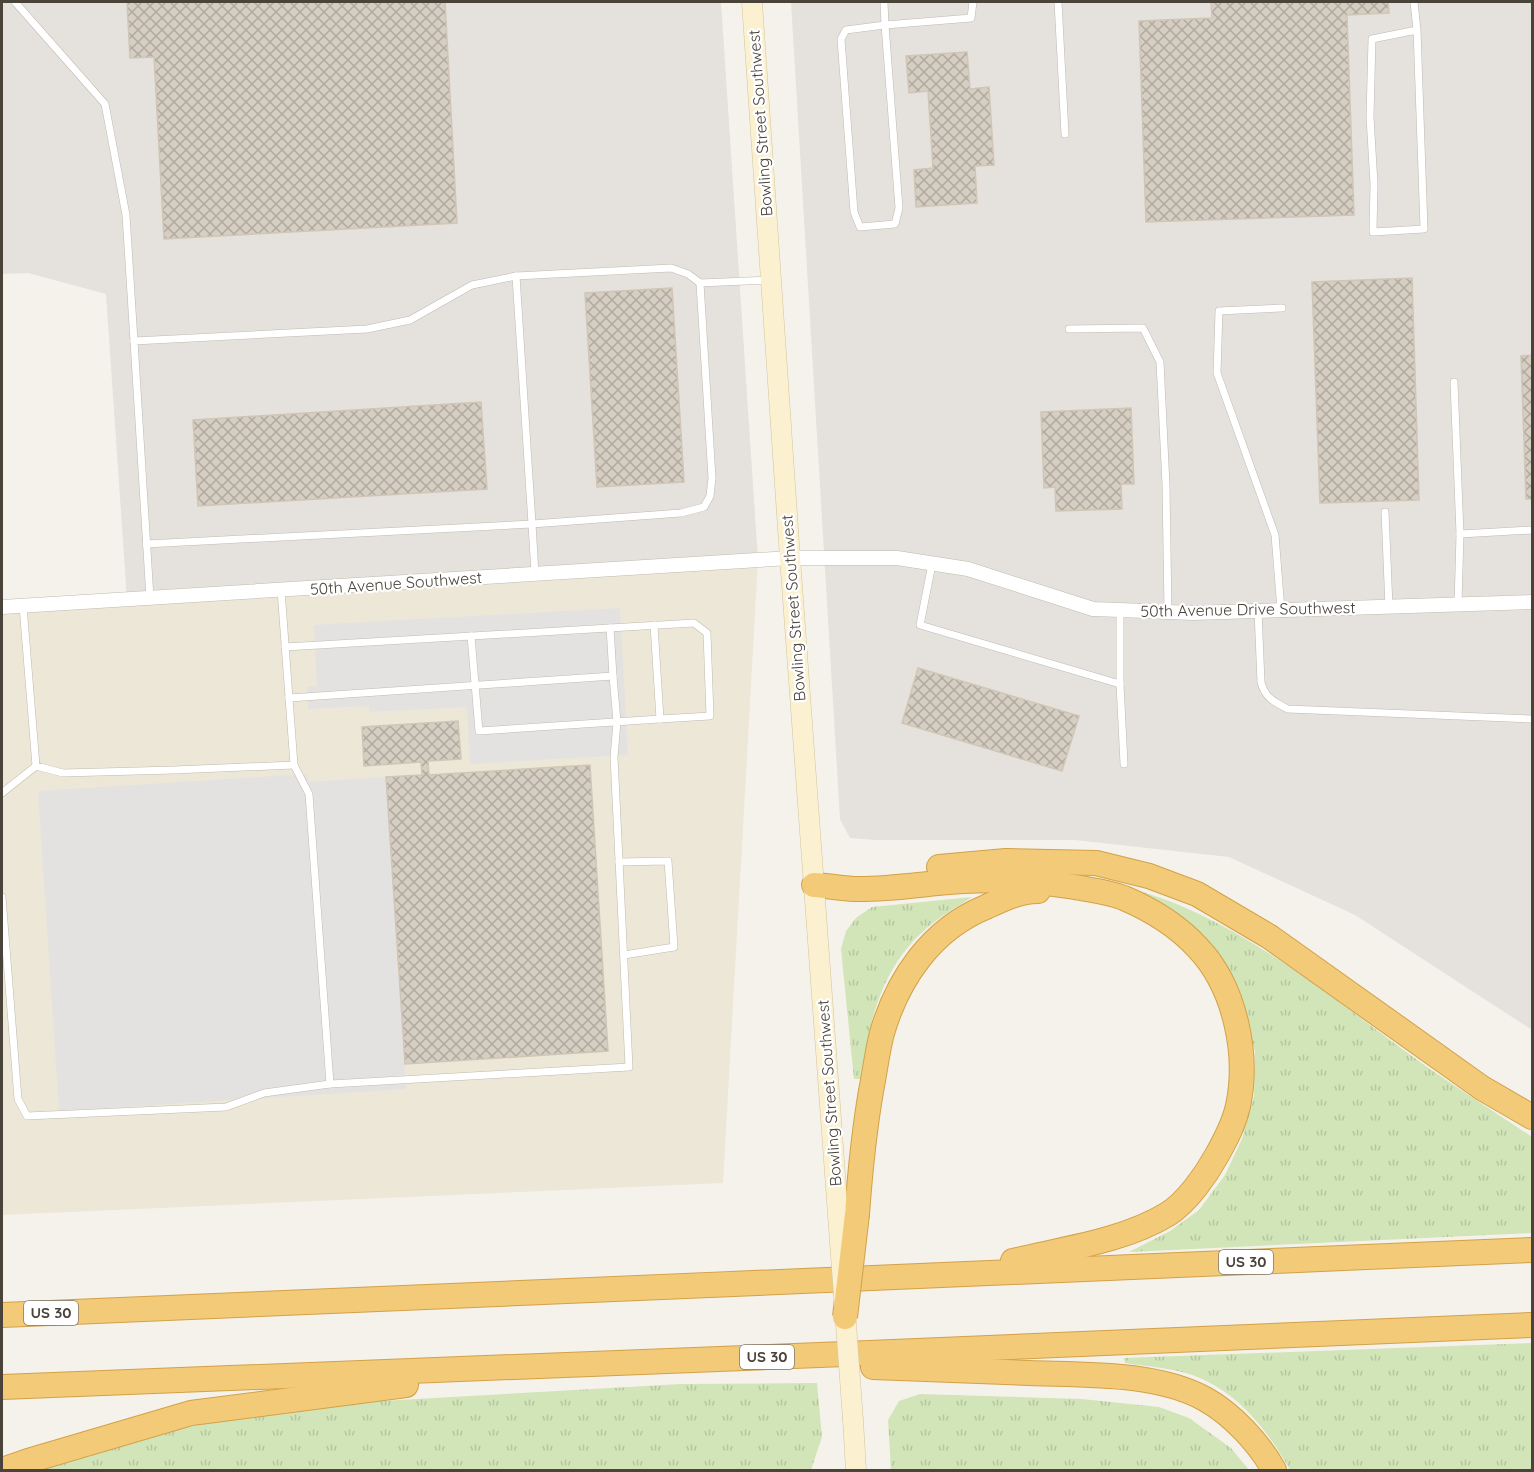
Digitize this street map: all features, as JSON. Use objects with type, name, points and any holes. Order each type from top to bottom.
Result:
[{"type":"highway","points":[[814,885],[856,876],[1006,861],[1096,863],[1149,876],[1197,894],[1270,937],[1482,1088],[1533,1117]]},
{"type":"highway","points":[[814,885],[855,889],[964,881],[1040,881],[1121,897],[1149,910],[1178,929],[1200,950],[1217,975],[1237,1024],[1242,1065],[1238,1105],[1229,1134],[1204,1179],[1169,1213],[1125,1234],[960,1274]]},
{"type":"highway","points":[[845,1317],[848,1214],[882,1033],[896,997],[911,968],[931,942],[975,911],[1023,891],[1091,890]]},
{"type":"highway","name":"US 30","points":[[2,1315],[1533,1250]]},
{"type":"highway","points":[[2,1306],[101,1311]]},
{"type":"highway","name":"US 30","points":[[2,1387],[1533,1325]]},
{"type":"highway","points":[[673,1360],[1102,1376],[1158,1382],[1205,1399],[1239,1425],[1265,1454],[1274,1470]]},
{"type":"highway","points":[[2,1470],[190,1413],[557,1365]]},
{"type":"main road","name":"Bowling Street Southwest","points":[[752,2],[814,885],[848,1214]]},
{"type":"main road","points":[[845,1317],[856,1470]]},
{"type":"street","name":"50th Avenue Drive Southwest","points":[[790,558],[897,558],[968,569],[1093,609],[1168,612],[1258,611],[1533,602]]},
{"type":"street","name":"50th Avenue Southwest","points":[[2,607],[790,558]]},
{"type":"lane","points":[[15,2],[105,104],[126,215],[150,598]]},
{"type":"lane","points":[[884,2],[885,25],[899,208],[895,224],[860,227],[854,212],[842,39],[846,30],[885,25],[971,18],[973,2]]},
{"type":"lane","points":[[1058,2],[1065,134]]},
{"type":"lane","points":[[1414,2],[1417,30],[1424,229],[1373,232],[1374,184],[1370,117],[1372,39],[1417,30]]},
{"type":"lane","points":[[134,341],[367,329],[410,320],[472,285],[516,276],[671,268],[688,274],[700,284],[770,280]]},
{"type":"lane","points":[[516,276],[535,574]]},
{"type":"lane","points":[[146,544],[532,524],[681,513],[704,507],[711,496],[712,478],[700,284]]},
{"type":"lane","points":[[1281,610],[1275,535],[1217,373],[1219,311],[1282,308]]},
{"type":"lane","points":[[1069,329],[1143,328],[1160,362],[1166,485],[1168,612]]},
{"type":"lane","points":[[1454,382],[1460,534],[1458,604]]},
{"type":"lane","points":[[1385,512],[1389,607]]},
{"type":"lane","points":[[1460,534],[1533,530]]},
{"type":"lane","points":[[932,564],[920,625],[1120,684]]},
{"type":"lane","points":[[281,590],[294,765],[309,794],[330,1084]]},
{"type":"lane","points":[[23,606],[36,766]]},
{"type":"lane","points":[[1120,610],[1120,684],[1124,764]]},
{"type":"lane","points":[[1258,611],[1261,682],[1264,693],[1272,701],[1288,709],[1533,719]]},
{"type":"lane","points":[[285,648],[471,636],[694,623],[707,633],[711,716],[479,731],[471,636]]},
{"type":"lane","points":[[654,625],[660,719]]},
{"type":"lane","points":[[2,897],[18,1099],[27,1116],[226,1107],[264,1093],[330,1084],[629,1067],[614,757],[617,722],[610,628]]},
{"type":"lane","points":[[289,698],[614,676]]},
{"type":"lane","points":[[36,766],[63,772],[294,765]]},
{"type":"lane","points":[[2,793],[36,766]]},
{"type":"lane","points":[[619,862],[668,861],[674,947],[624,954]]},
{"type":"shaded area","points":[[2,2],[721,2],[758,560],[127,600],[106,294],[28,273],[2,274]]},
{"type":"shaded area","points":[[791,2],[1532,2],[1532,1030],[1355,915],[1229,857],[1075,840],[850,838],[840,819]]},
{"type":"shaded area","points":[[758,560],[723,1183],[2,1215],[2,607]]},
{"type":"shaded area","points":[[620,608],[628,755],[470,764],[467,707],[369,712],[369,706],[308,709],[307,687],[317,686],[314,625]]},
{"type":"shaded area","points":[[307,774],[308,782],[386,777],[406,1089],[59,1111],[38,791]]},
{"type":"green space","points":[[1104,883],[1149,894],[1192,911],[1234,932],[1316,985],[1430,1069],[1532,1137],[1532,1233],[1129,1252],[1170,1231],[1199,1210],[1225,1175],[1242,1139],[1254,1096],[1255,1051],[1237,986],[1212,951]]},
{"type":"green space","points":[[972,897],[941,917],[922,933],[893,969],[875,1010],[861,1079],[854,1079],[841,949],[846,931],[856,918],[872,907]]},
{"type":"green space","points":[[1532,1343],[1532,1470],[1290,1470],[1253,1417],[1216,1386],[1184,1372],[1125,1363],[1124,1358]]},
{"type":"green space","points":[[817,1383],[822,1437],[811,1470],[42,1470],[152,1435],[250,1414],[328,1404],[681,1384]]},
{"type":"green space","points":[[920,1394],[1082,1399],[1159,1407],[1189,1418],[1231,1448],[1249,1470],[891,1470],[888,1420],[899,1401]]},
{"type":"building","points":[[127,2],[445,2],[457,223],[164,239],[154,57],[130,58]]},
{"type":"building","points":[[1211,2],[1388,2],[1389,13],[1347,15],[1354,215],[1146,222],[1139,21],[1212,18]]},
{"type":"building","points":[[967,52],[970,89],[989,87],[994,165],[975,166],[977,203],[916,207],[914,170],[933,168],[928,91],[909,93],[906,56]]},
{"type":"building","points":[[1412,278],[1419,500],[1320,503],[1312,282]]},
{"type":"building","points":[[672,288],[684,482],[597,487],[585,293]]},
{"type":"building","points":[[1532,355],[1532,499],[1526,499],[1521,356]]},
{"type":"building","points":[[481,402],[487,489],[198,506],[193,420]]},
{"type":"building","points":[[1131,408],[1134,484],[1121,484],[1122,509],[1056,511],[1055,487],[1044,488],[1041,412]]},
{"type":"building","points":[[918,668],[1079,716],[1062,771],[902,723]]},
{"type":"building","points":[[458,721],[461,759],[428,761],[429,775],[590,765],[608,1051],[405,1064],[386,777],[422,775],[421,762],[364,766],[362,727]]}]
